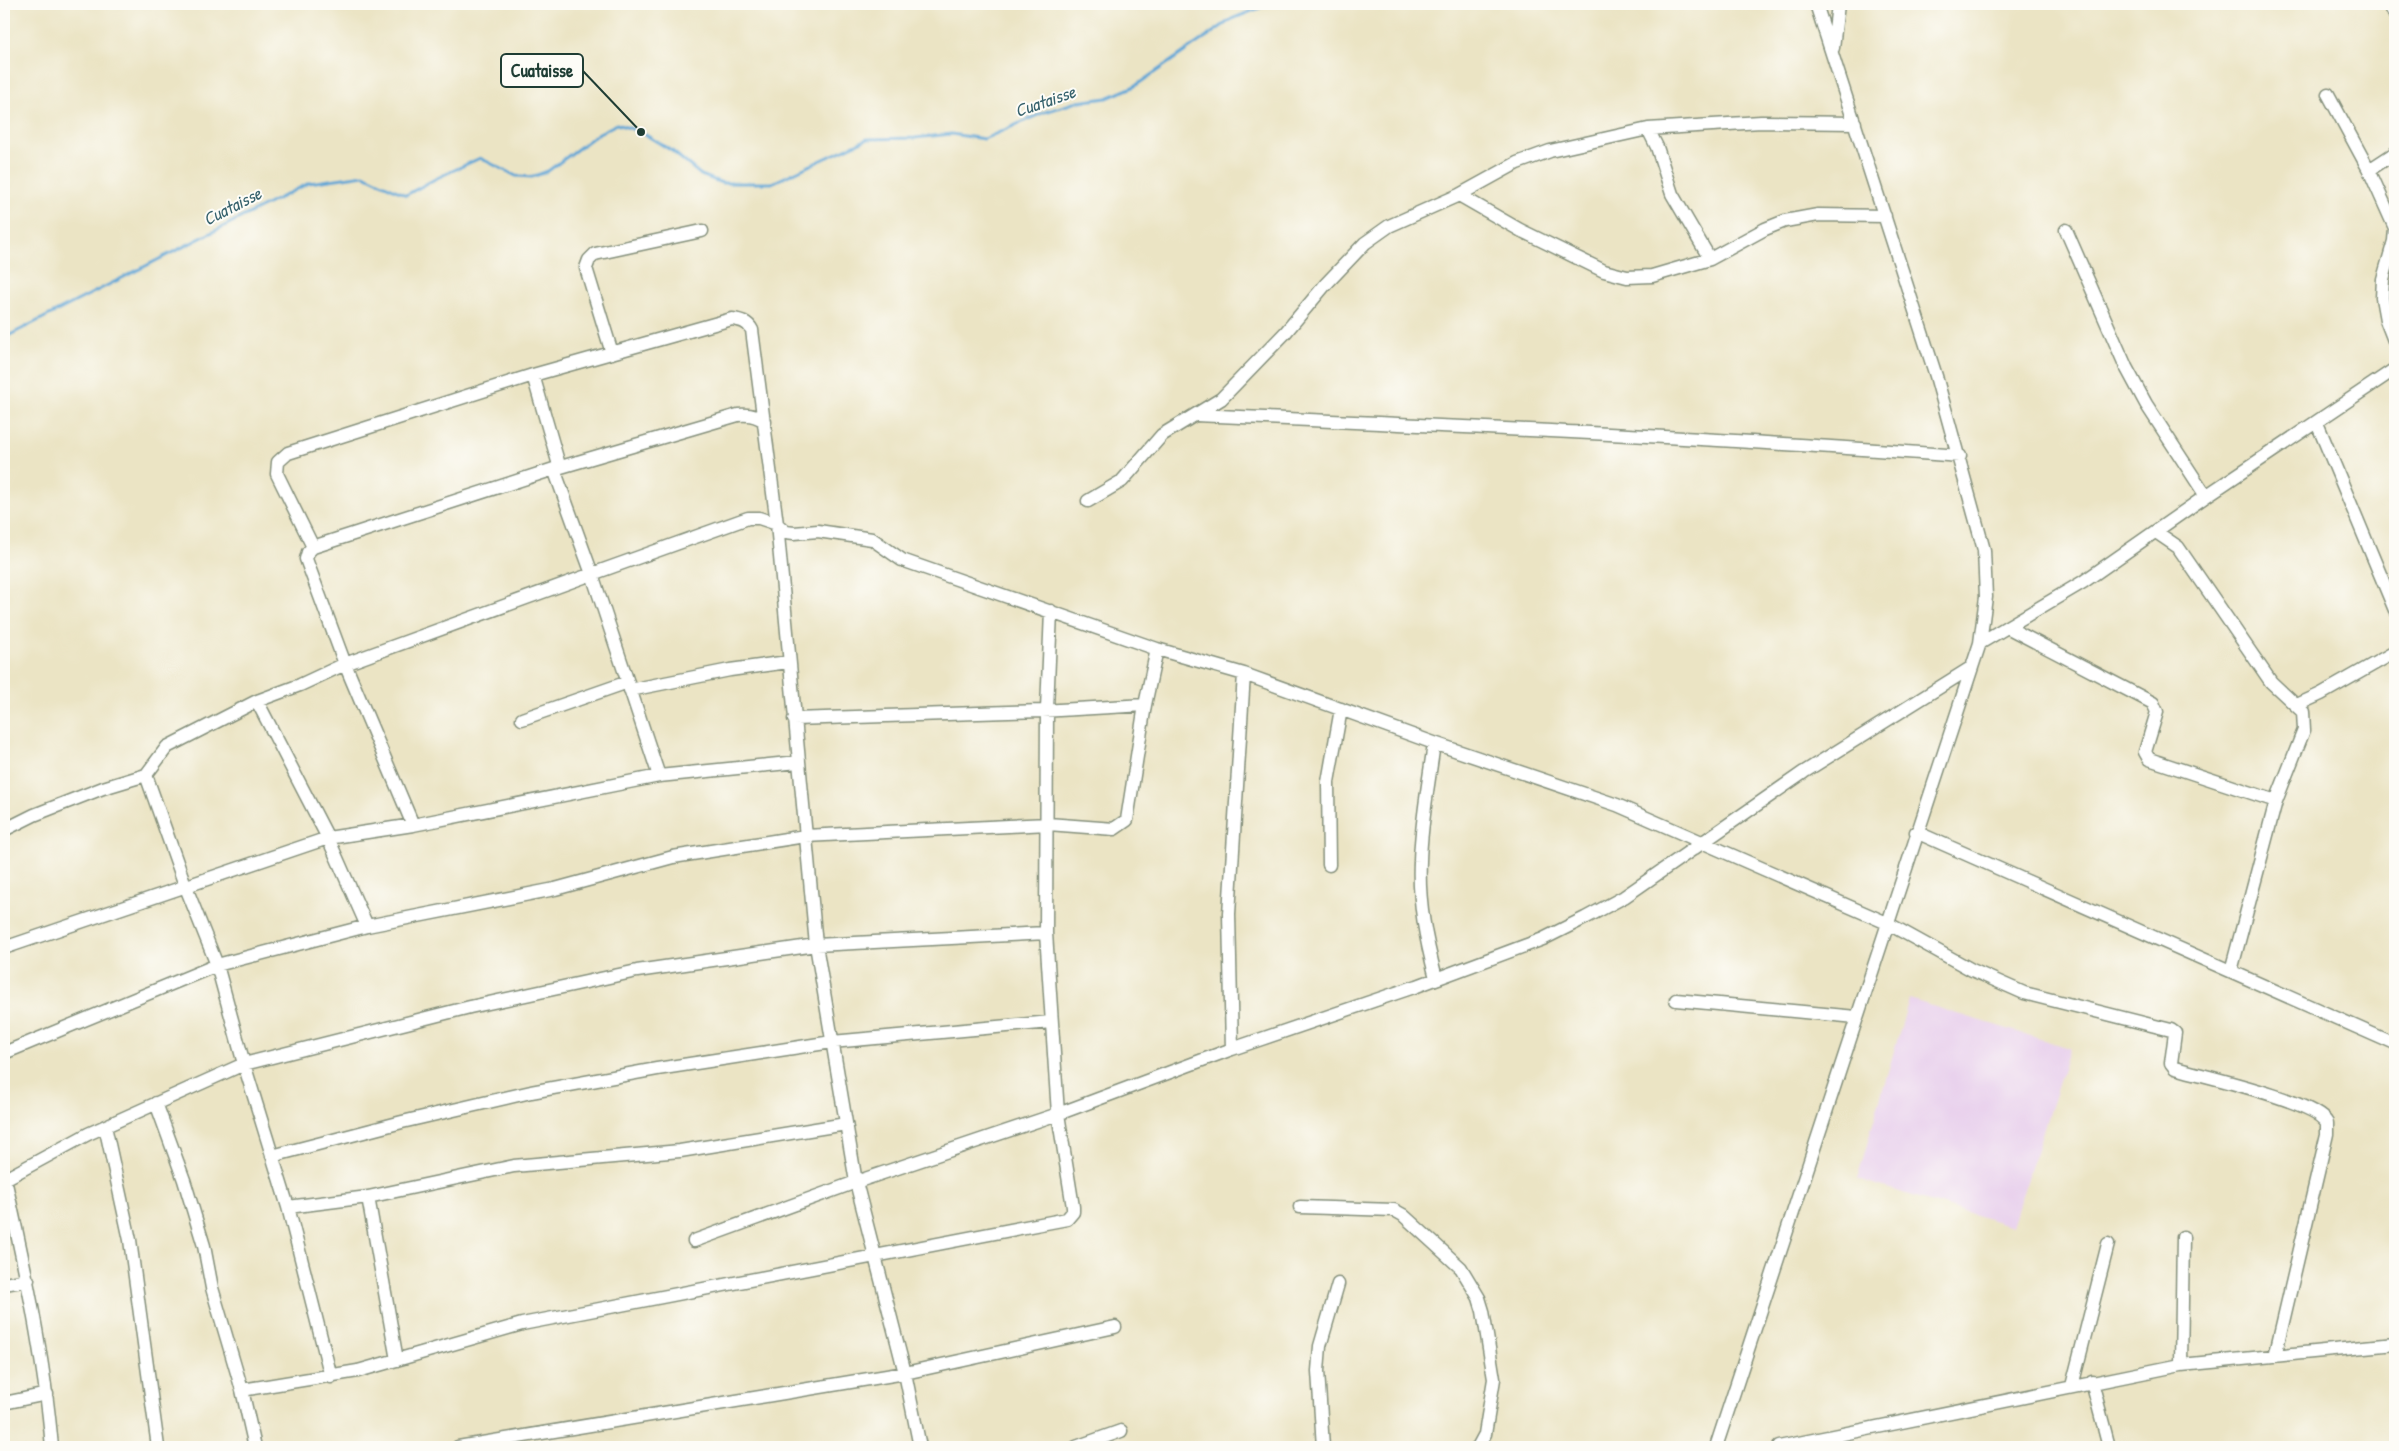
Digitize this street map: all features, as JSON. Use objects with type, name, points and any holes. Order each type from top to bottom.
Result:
[{"type":"street","points":[[1716,1447],[1916,832],[1980,643],[1986,597],[1984,550],[1960,456],[1816,4]]},
{"type":"street","points":[[1832,53],[1838,4]]},
{"type":"street","points":[[2389,4],[2395,16]]},
{"type":"street","points":[[2328,94],[2369,170],[2395,228],[2394,240],[2383,279],[2382,298],[2386,320],[2395,342]]},
{"type":"street","points":[[1088,501],[1122,481],[1162,435],[1197,415],[1237,384],[1366,243],[1389,226],[1459,196],[1517,164],[1550,151],[1648,128],[1761,122],[1854,123]]},
{"type":"street","points":[[1648,128],[1657,147],[1672,194],[1710,260]]},
{"type":"street","points":[[2369,170],[2395,152]]},
{"type":"street","points":[[1459,196],[1554,247],[1604,271],[1626,277],[1652,276],[1710,260],[1766,229],[1785,221],[1818,215],[1885,216]]},
{"type":"street","points":[[2066,230],[2134,382],[2146,404],[2206,496]]},
{"type":"street","points":[[612,353],[586,268],[589,260],[595,254],[702,231]]},
{"type":"street","points":[[312,546],[277,474],[276,467],[281,458],[288,452],[533,376],[732,319],[746,323],[752,330],[777,524],[788,662],[816,945],[856,1182],[905,1373],[920,1447]]},
{"type":"street","points":[[1980,643],[2083,582],[2206,496],[2395,369]]},
{"type":"street","points":[[533,376],[556,467],[659,776]]},
{"type":"street","points":[[413,825],[345,664],[306,559],[312,546],[556,467],[738,415],[748,414],[758,417],[765,422]]},
{"type":"street","points":[[1197,415],[1793,443],[1960,456]]},
{"type":"street","points":[[2317,423],[2395,610]]},
{"type":"street","points":[[4,830],[34,815],[103,788],[146,775],[167,747],[256,701],[300,685],[345,664],[748,518],[766,520],[777,524],[786,532],[818,532],[872,539],[902,560],[1157,649],[1244,674],[1434,743],[1617,804],[1887,923],[1972,970],[2024,993],[2170,1030],[2175,1034],[2171,1063],[2175,1068],[2279,1097],[2319,1113],[2327,1123],[2327,1134],[2275,1356]]},
{"type":"street","points":[[2156,532],[2178,547],[2271,682],[2303,712],[2304,730],[2276,801],[2231,972]]},
{"type":"street","points":[[242,1390],[331,1377],[522,1324],[1067,1219],[1073,1207],[1058,1114],[1046,933],[1048,824],[1047,711],[1050,611]]},
{"type":"street","points":[[2007,627],[2153,703],[2157,712],[2145,752],[2149,759],[2276,801]]},
{"type":"street","points":[[4,1053],[217,965],[366,926],[555,889],[673,857],[805,836],[1048,824],[1114,829],[1127,820],[1145,705],[1157,649]]},
{"type":"street","points":[[2296,705],[2321,694],[2395,652]]},
{"type":"street","points":[[522,719],[629,686],[788,662]]},
{"type":"street","points":[[694,1241],[856,1182],[1058,1114],[1232,1049],[1543,939],[1624,897],[1804,772],[1972,667]]},
{"type":"street","points":[[1232,1049],[1229,914],[1244,674]]},
{"type":"street","points":[[256,701],[328,838],[366,926]]},
{"type":"street","points":[[794,719],[1047,711],[1145,705]]},
{"type":"street","points":[[1329,865],[1328,782],[1340,709]]},
{"type":"street","points":[[1434,743],[1420,861],[1421,908],[1436,978]]},
{"type":"street","points":[[4,948],[328,838],[413,825],[659,776],[798,762]]},
{"type":"street","points":[[146,775],[185,885],[217,965],[244,1064],[288,1207],[331,1377]]},
{"type":"street","points":[[1916,832],[2395,1044]]},
{"type":"street","points":[[52,1447],[47,1394],[28,1280],[5,1178],[105,1126],[244,1064],[470,1007],[637,971],[816,945],[1046,933]]},
{"type":"street","points":[[1676,1000],[1856,1017]]},
{"type":"street","points":[[272,1156],[402,1122],[531,1092],[657,1069],[832,1042],[1051,1022]]},
{"type":"street","points":[[156,1103],[187,1189],[204,1246],[212,1288],[242,1390],[255,1447]]},
{"type":"street","points":[[288,1207],[368,1197],[514,1166],[680,1151],[846,1124]]},
{"type":"street","points":[[105,1126],[130,1240],[158,1447]]},
{"type":"street","points":[[368,1197],[397,1360]]},
{"type":"street","points":[[1300,1207],[1394,1210],[1403,1215],[1468,1277],[1483,1311],[1494,1380],[1485,1434],[1478,1447]]},
{"type":"street","points":[[2181,1365],[2183,1237]]},
{"type":"street","points":[[2072,1386],[2108,1244]]},
{"type":"street","points":[[4,1284],[28,1280]]},
{"type":"street","points":[[1323,1447],[1318,1371],[1320,1346],[1338,1284]]},
{"type":"street","points":[[458,1447],[905,1373],[1115,1327]]},
{"type":"street","points":[[1779,1447],[2181,1365],[2395,1344]]},
{"type":"street","points":[[2092,1382],[2109,1447]]},
{"type":"street","points":[[4,1403],[47,1394]]},
{"type":"street","points":[[1076,1447],[1121,1432]]},
{"type":"shaded area","points":[[1909,999],[2070,1048],[2012,1226],[1857,1179]]},
{"type":"waterway","name":"Cuataisse","points":[[4,338],[309,183],[364,175],[406,195],[480,158],[516,176],[532,177],[548,171],[599,133],[617,124],[641,132],[672,151],[701,175],[722,183],[772,183],[867,139],[915,138],[951,134],[984,139],[1045,112],[1077,102],[1107,98],[1135,86],[1232,19],[1269,4]]},
{"type":"place","name":"Cuataisse","points":[[641,132]]}]
